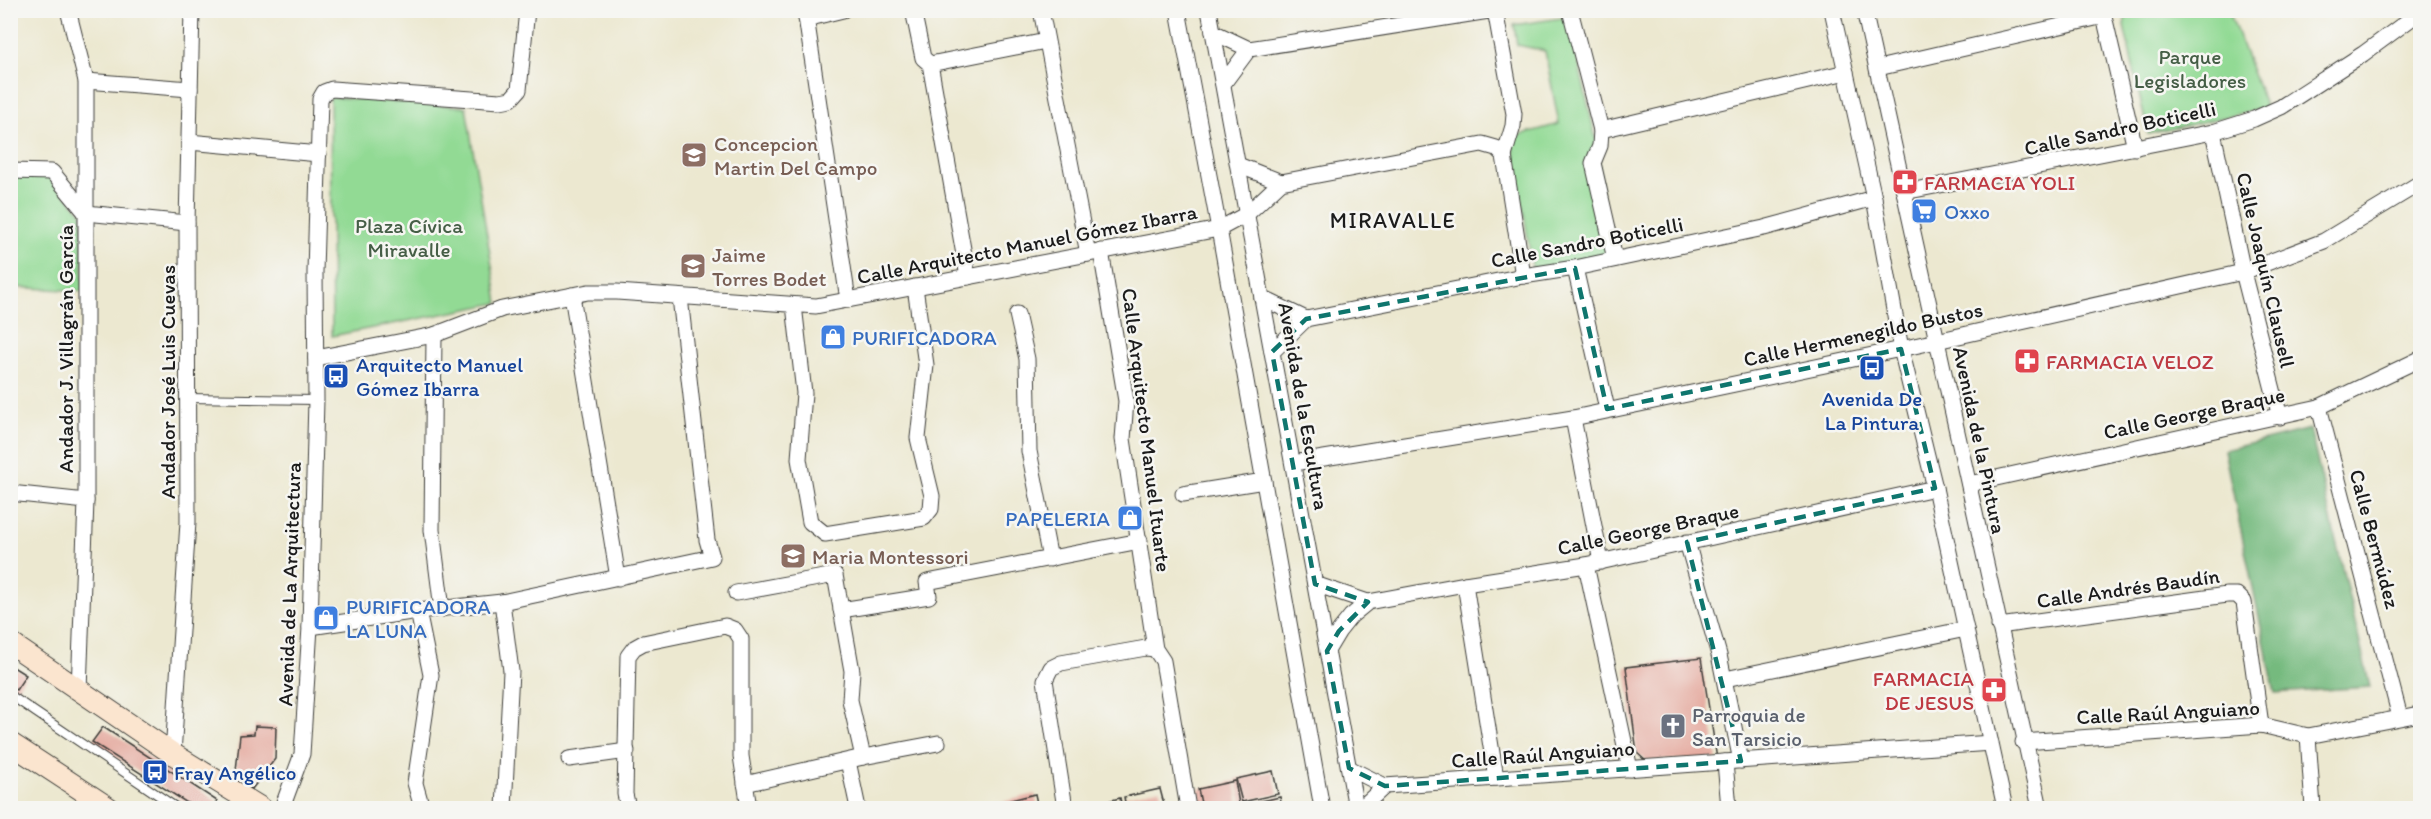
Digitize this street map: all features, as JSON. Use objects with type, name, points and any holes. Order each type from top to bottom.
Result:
[{"type":"street","name":"Andador J. Villagrán García","points":[[68,10],[86,81],[86,501],[80,690]]},
{"type":"street","name":"Andador José Luis Cuevas","points":[[173,754],[188,522],[187,223],[192,10]]},
{"type":"street","name":"Avenida de La Arquitectura","points":[[282,808],[302,754],[310,627],[320,99],[324,92],[333,89],[500,101],[511,99],[519,90],[527,10]]},
{"type":"street","points":[[843,10],[806,15],[848,300]]},
{"type":"street","points":[[913,10],[923,58],[930,64],[968,277]]},
{"type":"street","name":"Calle Arquitecto Manuel Ituarte","points":[[1041,10],[1126,401],[1123,439],[1155,649],[1163,661],[1188,808]]},
{"type":"street","points":[[1178,10],[1322,808]]},
{"type":"street","name":"Avenida de la Escultura","points":[[1209,10],[1356,808]]},
{"type":"street","points":[[1213,32],[1249,49],[1495,10],[1514,114],[1513,126],[1500,152],[1524,276]]},
{"type":"street","points":[[1570,10],[1601,130],[1600,146],[1593,163],[1615,259]]},
{"type":"street","points":[[1832,10],[1874,198],[1901,349],[1935,488],[2005,808]]},
{"type":"street","name":"Avenida de la Pintura","points":[[1864,10],[1969,484],[2023,742],[2040,808]]},
{"type":"street","name":"Calle Sandro Boticelli","points":[[1904,192],[2213,132],[2254,118],[2281,107],[2363,54],[2421,12]]},
{"type":"street","points":[[1878,68],[2104,16],[2135,148]]},
{"type":"street","points":[[930,64],[1046,41]]},
{"type":"street","points":[[1223,84],[1249,49]]},
{"type":"street","points":[[1601,130],[1846,72]]},
{"type":"street","points":[[86,81],[190,89]]},
{"type":"street","name":"Calle Joaquín Clausell","points":[[2213,132],[2243,272],[2280,417]]},
{"type":"street","points":[[189,142],[319,154]]},
{"type":"street","points":[[1238,165],[1281,182],[1482,144],[1500,152]]},
{"type":"street","points":[[10,171],[52,172],[86,213],[187,223]]},
{"type":"street","name":"Calle Arquitecto Manuel Gómez Ibarra","points":[[316,358],[434,335],[502,309],[588,292],[816,306],[1219,229],[1247,213],[1281,182]]},
{"type":"street","name":"Calle Hermenegildo Bustos","points":[[1293,463],[1573,418],[1607,409],[1901,349],[2243,272],[2324,241],[2421,183]]},
{"type":"street","name":"Calle Sandro Boticelli","points":[[1306,319],[1575,268],[1764,228],[1874,198]]},
{"type":"street","points":[[1575,268],[1607,409]]},
{"type":"street","points":[[794,305],[804,393],[799,459],[810,522],[825,534],[924,518],[931,509],[932,496],[918,438],[926,365],[915,287]]},
{"type":"street","points":[[572,295],[618,578]]},
{"type":"street","points":[[310,627],[418,610],[502,602],[712,557],[707,540],[680,297]]},
{"type":"street","points":[[1262,298],[1306,319],[1272,352]]},
{"type":"street","points":[[1017,314],[1027,359],[1029,451],[1050,559]]},
{"type":"street","points":[[434,335],[432,530],[442,609]]},
{"type":"street","name":"Calle George Braque","points":[[1969,484],[2319,407],[2421,359]]},
{"type":"street","name":"Calle Bermúdez","points":[[2319,407],[2400,717]]},
{"type":"street","points":[[1573,418],[1594,564],[1630,769]]},
{"type":"street","points":[[1183,494],[1264,481]]},
{"type":"street","name":"Calle George Braque","points":[[1315,584],[1368,602],[1594,564],[1935,488]]},
{"type":"street","points":[[10,493],[86,501]]},
{"type":"street","points":[[841,610],[929,596],[927,582],[1140,541]]},
{"type":"street","points":[[1688,542],[1725,679],[1742,761]]},
{"type":"street","points":[[736,593],[835,575],[852,671],[850,700],[858,808]]},
{"type":"street","points":[[1465,584],[1496,778]]},
{"type":"street","name":"Calle Andrés Baudín","points":[[1999,626],[2237,595],[2244,602],[2261,725]]},
{"type":"street","points":[[502,602],[511,670],[504,808]]},
{"type":"street","points":[[1327,651],[1351,616],[1368,602]]},
{"type":"street","points":[[418,610],[431,675],[415,783],[422,808]]},
{"type":"street","points":[[628,808],[625,794],[628,656],[634,648],[643,643],[725,626],[735,630],[741,639],[741,756],[749,808]]},
{"type":"street","points":[[1725,679],[1966,629]]},
{"type":"street","points":[[10,643],[173,754],[261,808]]},
{"type":"street","points":[[1065,808],[1045,680],[1051,668],[1072,661],[1146,648],[1155,649]]},
{"type":"street","name":"Calle Raúl Anguiano","points":[[2023,742],[2261,725],[2308,736],[2421,714]]},
{"type":"street","points":[[2308,736],[2313,808]]},
{"type":"street","points":[[10,743],[109,808]]},
{"type":"street","points":[[745,784],[938,743]]},
{"type":"street","name":"Calle Raúl Anguiano","points":[[1385,786],[1991,743]]},
{"type":"street","points":[[569,759],[627,751]]},
{"type":"street","points":[[1725,762],[1729,808]]},
{"type":"street","points":[[1349,768],[1385,786],[1361,808]]},
{"type":"lane","points":[[188,398],[316,400]]},
{"type":"lane","points":[[10,652],[166,758],[248,808]]},
{"type":"lane","points":[[10,695],[177,808]]},
{"type":"highlighted area","points":[[1575,268],[1607,409],[1901,349],[1935,488],[1687,542],[1741,761],[1385,786],[1349,768],[1327,651],[1339,631],[1368,602],[1315,584],[1272,352],[1306,319]]},
{"type":"green space","name":"Parque Legisladores","points":[[2127,11],[2229,11],[2266,108],[2148,134],[2124,26]]},
{"type":"green space","points":[[1568,17],[1597,144],[1609,258],[1533,272],[1512,137],[1559,124],[1545,51],[1517,45],[1514,25]]},
{"type":"green space","name":"Plaza Cívica Miravalle","points":[[330,97],[466,107],[498,303],[332,336]]},
{"type":"green space","points":[[10,174],[49,176],[82,213],[83,291],[11,287]]},
{"type":"green space","points":[[2310,429],[2370,687],[2275,693],[2224,450]]},
{"type":"building","name":"Parroquia de San Tarsicio","points":[[1701,658],[1717,759],[1646,761],[1637,753],[1626,667]]},
{"type":"building","points":[[10,665],[26,675],[16,690],[10,687]]},
{"type":"building","points":[[255,726],[276,727],[275,759],[252,789],[235,779],[240,735],[254,734]]},
{"type":"building","name":"Fray Angélico","points":[[103,727],[217,801],[212,808],[195,808],[92,742]]},
{"type":"building","points":[[1273,771],[1278,794],[1242,802],[1236,779]]},
{"type":"building","points":[[1235,781],[1239,804],[1202,808],[1198,789]]},
{"type":"building","points":[[1160,789],[1165,808],[1126,808],[1124,797]]},
{"type":"building","points":[[1035,794],[1038,808],[1000,808],[999,803]]},
{"type":"building","points":[[1280,797],[1282,808],[1244,808],[1243,805]]},
{"type":"building","points":[[1120,798],[1122,808],[1084,808],[1084,807]]},
{"type":"building","points":[[995,802],[996,808],[972,808]]},
{"type":"place","name":"Concepcion Martin Del Campo","points":[[694,155]]},
{"type":"place","name":"FARMACIA YOLI","points":[[1905,182]]},
{"type":"place","name":"Oxxo","points":[[1924,211]]},
{"type":"place","name":"Jaime Torres Bodet","points":[[693,266]]},
{"type":"place","name":"PURIFICADORA","points":[[833,337]]},
{"type":"place","name":"FARMACIA VELOZ","points":[[2027,361]]},
{"type":"place","name":"Avenida De La Pintura","points":[[1872,368]]},
{"type":"place","name":"Arquitecto Manuel Gómez Ibarra","points":[[336,376]]},
{"type":"place","name":"PAPELERIA","points":[[1130,518]]},
{"type":"place","name":"Maria Montessori","points":[[793,556]]},
{"type":"place","name":"PURIFICADORA LA LUNA","points":[[326,618]]},
{"type":"place","name":"FARMACIA DE JESUS","points":[[1994,690]]},
{"type":"place","name":"Parroquia de San Tarsicio","points":[[1673,726]]},
{"type":"place","name":"Fray Angélico","points":[[155,772]]},
{"type":"district","name":"MIRAVALLE","points":[[1393,220]]}]
